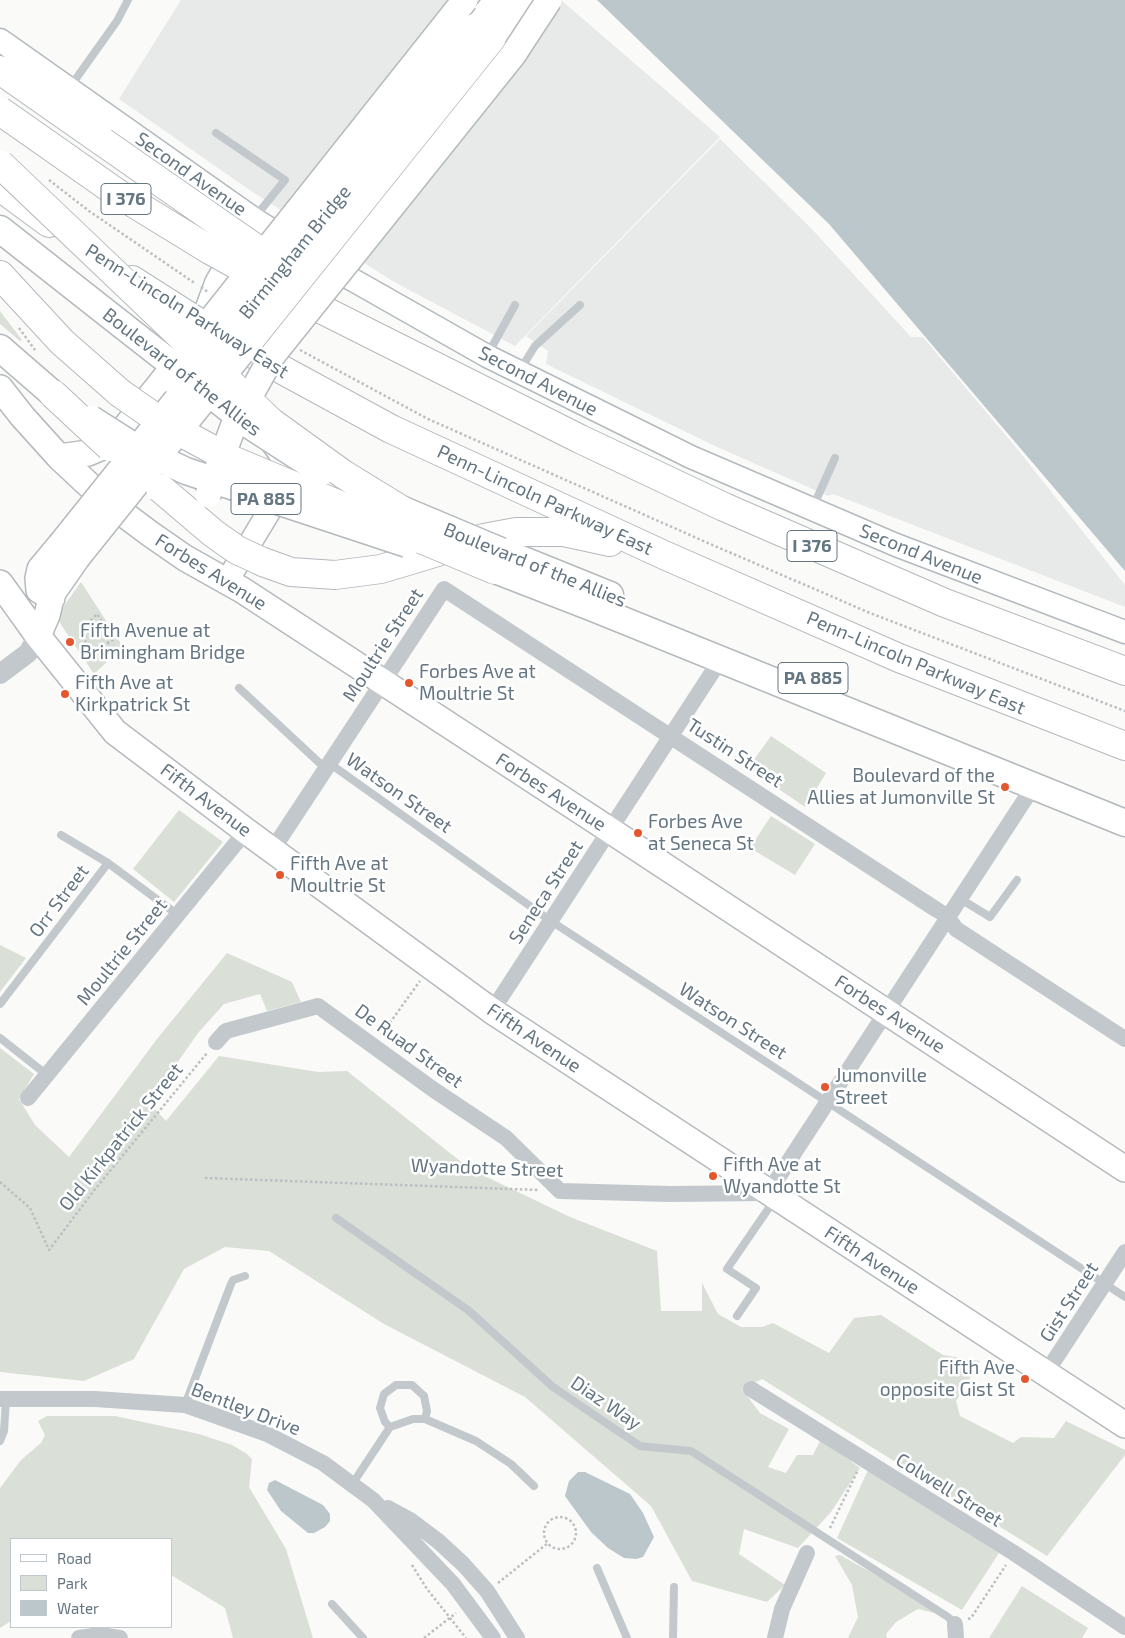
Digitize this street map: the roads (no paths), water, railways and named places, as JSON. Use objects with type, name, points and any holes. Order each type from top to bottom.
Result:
[{"type":"highway","points":[[0,70],[265,268]]},
{"type":"highway","name":"I 376","points":[[0,111],[124,198],[210,250],[265,268],[508,402],[653,474],[806,543],[964,610],[1125,670]]},
{"type":"highway","points":[[0,164],[272,422],[328,464],[403,510]]},
{"type":"highway","name":"Penn-Lincoln Parkway East","points":[[0,187],[93,254],[201,324],[288,375],[391,429],[664,555],[899,658],[1125,746]]},
{"type":"highway","name":"Boulevard of the Allies","points":[[0,229],[273,442],[339,481],[403,510],[593,608],[1125,823]]},
{"type":"highway","points":[[0,275],[75,355],[120,393],[167,426],[232,460],[498,560]]},
{"type":"highway","name":"Boulevard of the Allies","points":[[0,348],[53,394],[135,447],[186,472],[352,528],[498,560],[1125,804]]},
{"type":"highway","points":[[53,394],[110,446],[213,533],[237,550],[262,562],[306,574],[351,574],[381,569],[484,538],[532,531],[581,535],[664,555]]},
{"type":"main road","points":[[59,457],[98,450],[123,430],[465,0]]},
{"type":"main road","name":"Birmingham Bridge","points":[[38,636],[68,551],[497,0]]},
{"type":"main road","name":"Birmingham Bridge","points":[[68,551],[524,0]]},
{"type":"main road","points":[[185,558],[241,410],[272,356],[513,55],[550,0]]},
{"type":"main road","name":"Second Avenue","points":[[0,40],[254,219],[362,286],[487,356],[691,457],[812,510],[959,570],[1125,632]]},
{"type":"main road","points":[[227,581],[276,503],[281,492],[285,472],[280,454],[275,445],[260,429],[208,386],[202,378],[196,358],[197,335],[216,284],[254,219]]},
{"type":"main road","name":"Forbes Avenue","points":[[0,388],[27,423],[59,457],[123,514],[185,558],[227,581],[1125,1169]]},
{"type":"main road","name":"Fifth Avenue","points":[[0,583],[38,636],[76,664],[115,732],[246,831],[492,1011],[1125,1425]]},
{"type":"street","name":"Moultrie Street","points":[[273,849],[444,589]]},
{"type":"street","name":"Tustin Street","points":[[444,589],[947,916],[956,929],[1125,1039]]},
{"type":"street","points":[[0,674],[28,653],[38,636]]},
{"type":"street","name":"Seneca Street","points":[[492,1011],[715,668]]},
{"type":"street","points":[[772,1195],[826,1102],[1033,787]]},
{"type":"street","name":"Moultrie Street","points":[[28,1098],[246,831]]},
{"type":"street","name":"De Ruad Street","points":[[216,1042],[226,1031],[318,1006],[434,1090],[506,1138],[560,1191]]},
{"type":"street","name":"Wyandotte Street","points":[[560,1191],[772,1195]]},
{"type":"street","name":"Gist Street","points":[[1046,1373],[1125,1252]]},
{"type":"street","name":"Colwell Street","points":[[751,1389],[1014,1553],[1125,1627]]},
{"type":"street","name":"Bentley Drive","points":[[3,1399],[96,1399],[186,1405],[267,1434],[323,1463],[353,1483],[373,1500],[453,1584],[493,1638]]},
{"type":"street","name":"Bentley Drive","points":[[373,1500],[410,1520],[463,1564],[487,1591],[517,1638]]},
{"type":"street","points":[[775,1638],[782,1609],[807,1553]]},
{"type":"street","points":[[79,1638],[100,1635],[120,1638]]},
{"type":"lane","points":[[68,88],[117,21],[128,0]]},
{"type":"lane","points":[[216,133],[285,180],[254,219]]},
{"type":"lane","points":[[487,356],[515,305]]},
{"type":"lane","points":[[519,372],[535,346],[580,305]]},
{"type":"lane","points":[[812,510],[835,458]]},
{"type":"lane","name":"Watson Street","points":[[239,688],[327,766],[551,921],[1125,1297]]},
{"type":"lane","points":[[60,835],[108,863]]},
{"type":"lane","name":"Orr Street","points":[[0,1004],[108,863],[178,914]]},
{"type":"lane","points":[[959,898],[990,917],[1017,880]]},
{"type":"lane","points":[[0,1038],[47,1074]]},
{"type":"lane","points":[[737,1316],[756,1288],[727,1269],[772,1195]]},
{"type":"lane","name":"Diaz Way","points":[[336,1218],[468,1310],[553,1387],[640,1446],[691,1451],[948,1618],[955,1631]]},
{"type":"lane","points":[[186,1405],[231,1284],[234,1280],[245,1276]]},
{"type":"lane","points":[[390,1427],[381,1415],[381,1400],[384,1394],[396,1385],[412,1386],[424,1396],[427,1412],[425,1419]]},
{"type":"lane","points":[[0,1440],[4,1431],[3,1399]]},
{"type":"lane","points":[[353,1483],[390,1427],[413,1419],[425,1419],[476,1441],[511,1464],[534,1486]]},
{"type":"lane","points":[[597,1568],[627,1638]]},
{"type":"lane","points":[[673,1638],[674,1587]]},
{"type":"lane","points":[[332,1604],[363,1638]]},
{"type":"water","points":[[597,0],[1125,0],[1125,571],[829,224]]},
{"type":"water","points":[[578,1472],[585,1472],[630,1494],[643,1513],[654,1537],[643,1557],[636,1559],[624,1558],[608,1548],[591,1532],[565,1496],[569,1481]]},
{"type":"water","points":[[275,1480],[323,1505],[330,1514],[330,1521],[325,1527],[314,1533],[308,1533],[281,1511],[267,1490],[269,1483]]},
{"type":"place","name":"Fifth Avenue at Brimingham Bridge","points":[[70,642]]},
{"type":"place","name":"Forbes Ave at Moultrie St","points":[[409,683]]},
{"type":"place","name":"Fifth Ave at Kirkpatrick St","points":[[65,694]]},
{"type":"place","name":"Boulevard of the Allies at Jumonville St","points":[[1005,787]]},
{"type":"place","name":"Forbes Ave at Seneca St","points":[[638,833]]},
{"type":"place","name":"Fifth Ave at Moultrie St","points":[[280,875]]},
{"type":"place","name":"Jumonville Street","points":[[825,1087]]},
{"type":"place","name":"Fifth Ave at Wyandotte St","points":[[713,1176]]},
{"type":"place","name":"Fifth Ave opposite Gist St","points":[[1025,1379]]}]
